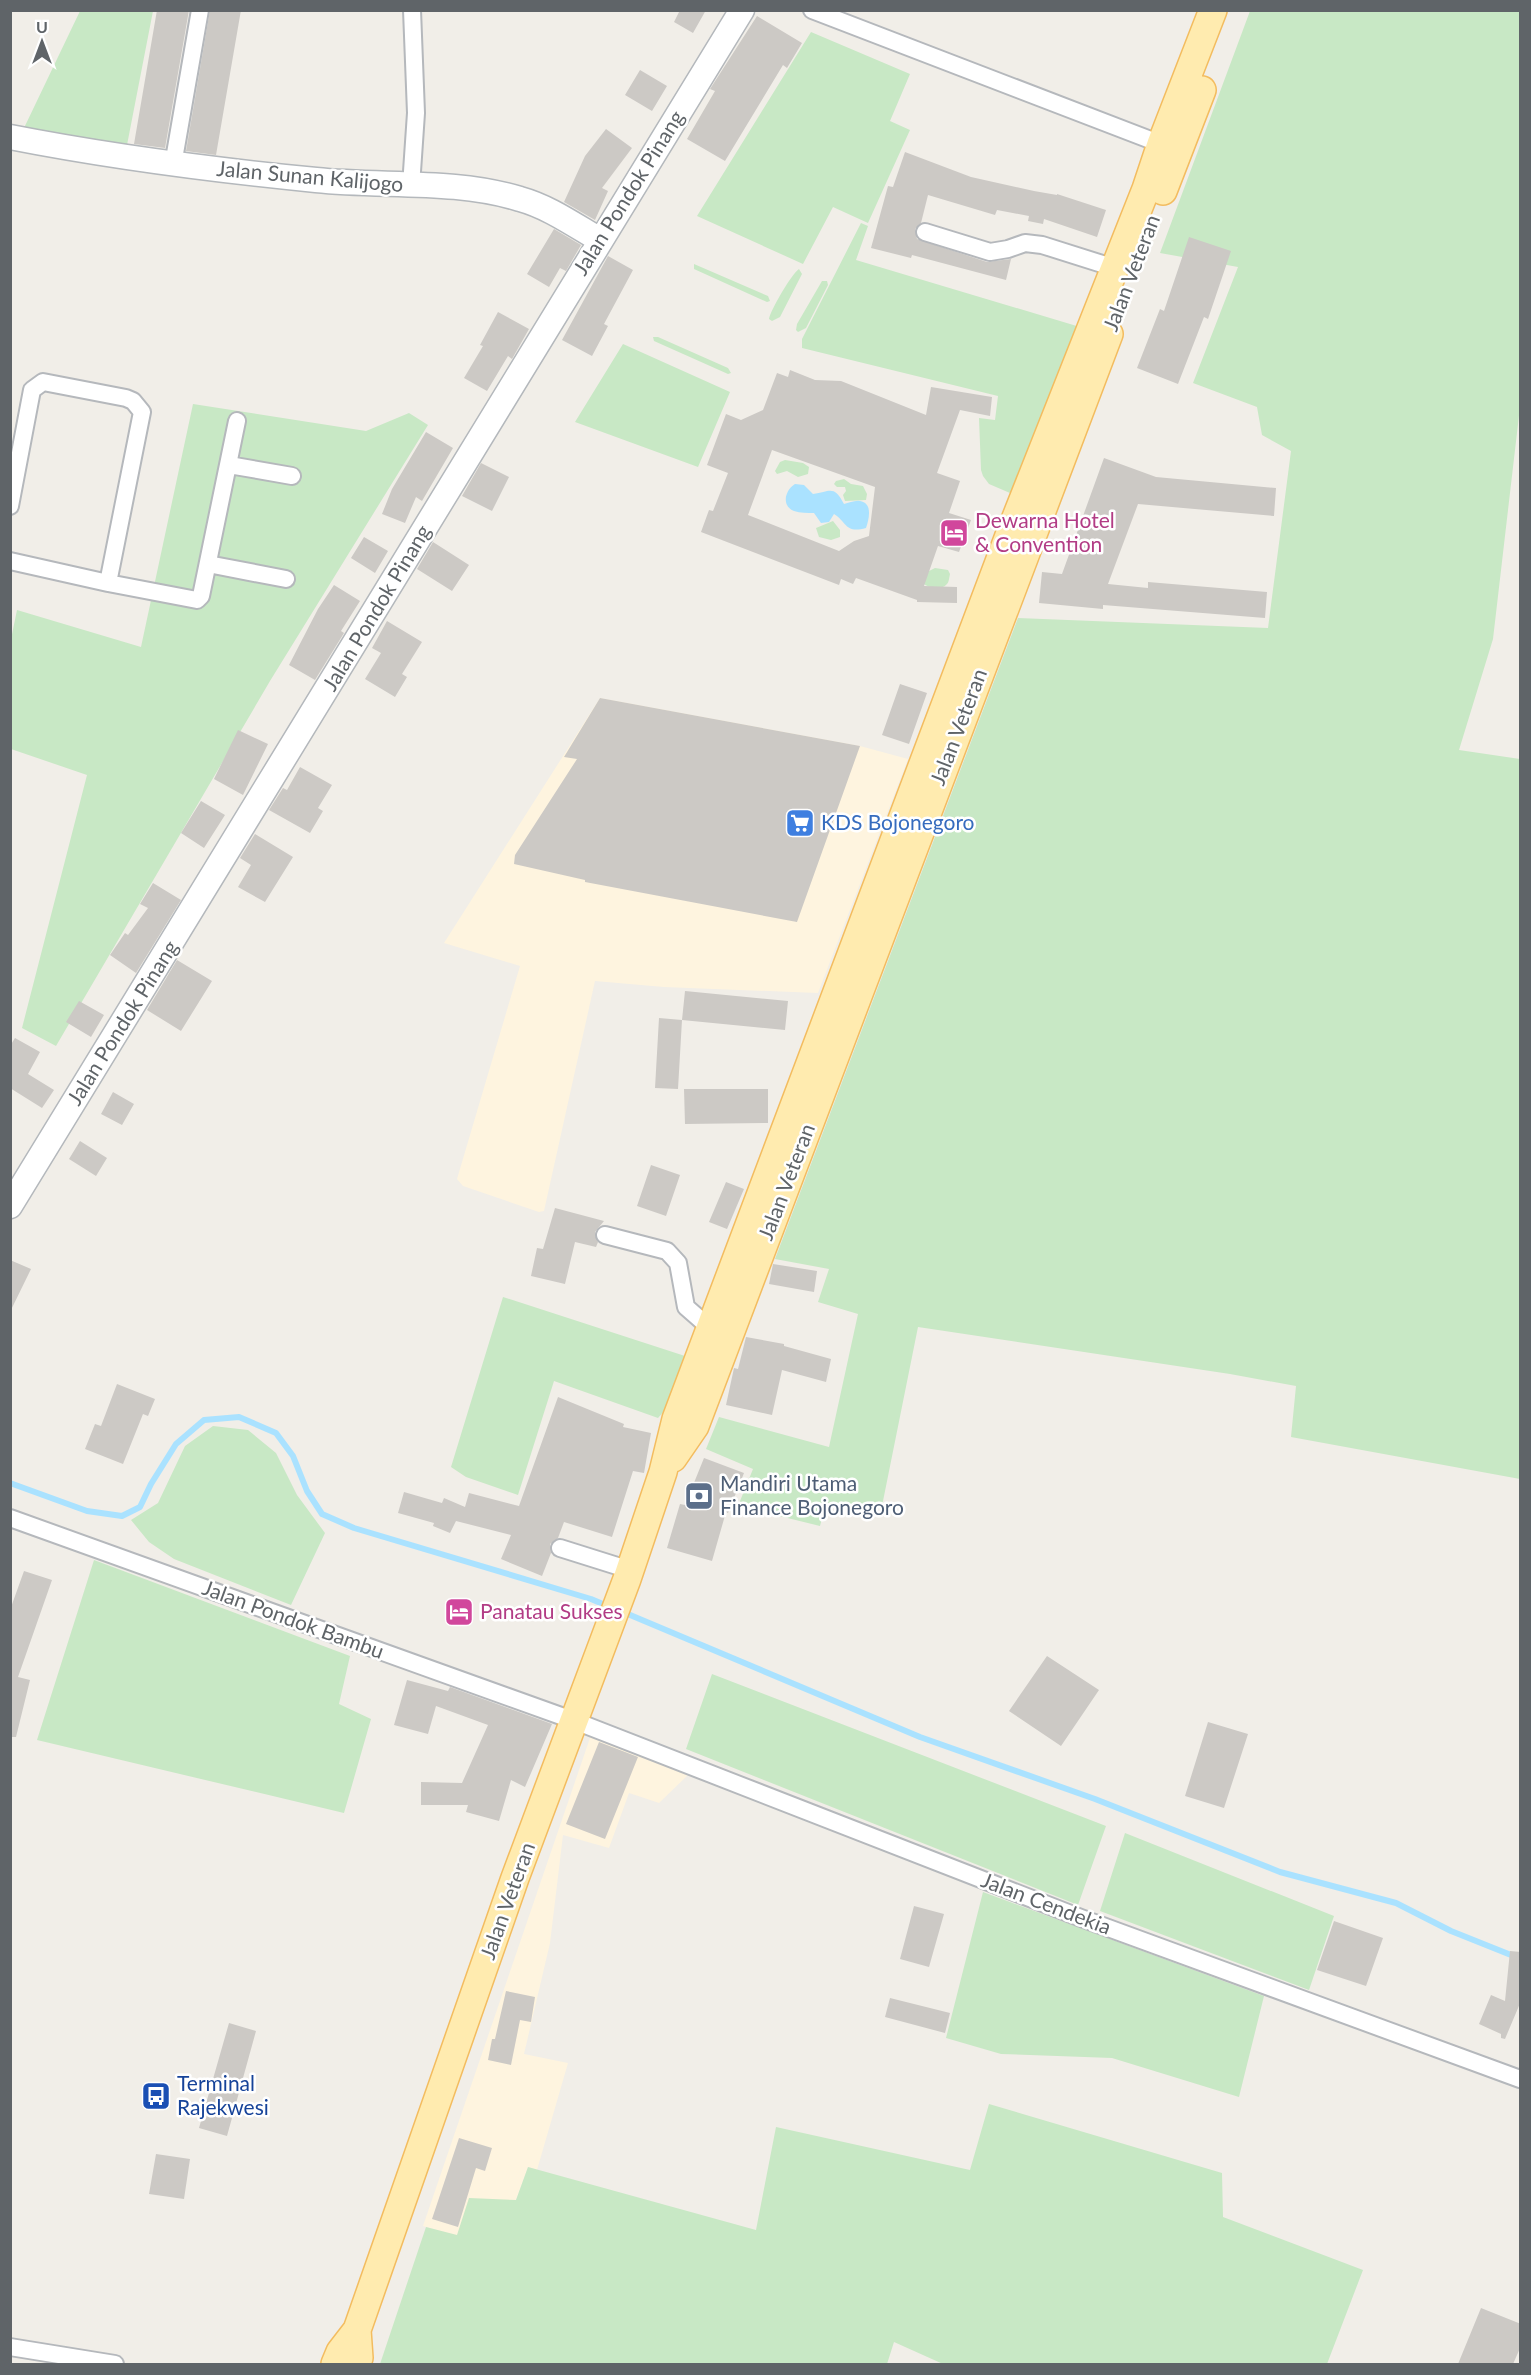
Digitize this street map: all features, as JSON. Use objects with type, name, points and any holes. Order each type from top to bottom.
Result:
[{"type":"main road","name":"Jalan Veteran","points":[[335,2364],[340,2352],[357,2330],[515,1878],[628,1575],[663,1472],[676,1419],[1012,525],[1146,189],[1213,10]]},
{"type":"main road","name":"Jalan Veteran","points":[[663,1472],[695,1426],[902,876],[1233,10]]},
{"type":"main road","name":"Jalan Veteran","points":[[356,2364],[358,2358],[357,2330]]},
{"type":"street","points":[[173,165],[200,10]]},
{"type":"street","points":[[411,186],[416,113],[412,10]]},
{"type":"street","name":"Jalan Pondok Pinang","points":[[10,1206],[742,10]]},
{"type":"street","points":[[812,10],[1161,144]]},
{"type":"street","name":"Jalan Sunan Kalijogo","points":[[10,137],[173,165],[347,183],[476,188],[512,196],[549,210],[600,240]]},
{"type":"street","points":[[925,232],[990,252],[1025,243],[1042,245],[1115,268]]},
{"type":"street","points":[[10,506],[34,386],[43,382],[133,401],[142,412],[108,582]]},
{"type":"street","points":[[10,561],[197,600],[202,593],[237,421]]},
{"type":"street","points":[[228,465],[292,476]]},
{"type":"street","points":[[208,564],[285,579]]},
{"type":"street","points":[[606,1235],[667,1251],[678,1263],[686,1307],[710,1328]]},
{"type":"street","name":"Jalan Pondok Bambu","points":[[10,1518],[575,1721]]},
{"type":"street","points":[[560,1548],[628,1575]]},
{"type":"street","name":"Jalan Cendekia","points":[[575,1721],[1081,1918],[1521,2079]]},
{"type":"street","points":[[10,2347],[115,2364]]},
{"type":"shaded area","points":[[600,698],[860,746],[908,759],[818,993],[664,987],[595,981],[544,1211],[539,1212],[463,1186],[457,1179],[520,966],[444,943]]},
{"type":"shaded area","points":[[591,1735],[689,1774],[659,1803],[629,1793],[609,1848],[563,1835],[550,1943],[524,2054],[568,2063],[537,2170],[528,2167],[516,2200],[457,2236],[423,2226]]},
{"type":"green space","points":[[80,11],[153,11],[127,145],[24,128]]},
{"type":"green space","points":[[1250,11],[1520,11],[1520,407],[1493,639],[1459,750],[1520,759],[1520,1479],[1291,1437],[1296,1386],[918,1327],[882,1506],[826,1503],[820,1526],[738,1506],[753,1469],[706,1449],[719,1417],[829,1447],[858,1314],[818,1302],[829,1269],[775,1259],[1018,618],[1268,628],[1291,451],[1262,435],[1257,407],[1193,383],[1238,267],[1160,253]]},
{"type":"green space","points":[[811,32],[910,74],[890,121],[910,130],[868,223],[833,207],[803,264],[697,216]]},
{"type":"green space","points":[[861,223],[868,226],[856,260],[1080,327],[1017,496],[989,484],[981,470],[979,418],[995,420],[998,396],[802,348],[802,339]]},
{"type":"green space","points":[[694,264],[768,296],[770,301],[767,302],[694,269]]},
{"type":"green space","points":[[799,269],[802,274],[780,317],[772,321],[769,319],[770,315],[777,301]]},
{"type":"green space","points":[[822,281],[827,281],[828,285],[806,328],[798,332],[797,324]]},
{"type":"green space","points":[[653,337],[658,337],[728,368],[731,373],[728,374],[654,341]]},
{"type":"green space","points":[[623,344],[730,392],[698,467],[575,422]]},
{"type":"green space","points":[[193,404],[366,431],[409,413],[428,425],[270,681],[56,1046],[22,1028],[87,775],[11,749],[10,644],[17,610],[141,647]]},
{"type":"green space","points":[[785,460],[803,463],[809,467],[808,474],[798,477],[787,471],[777,474],[775,471],[780,462]]},
{"type":"green space","points":[[844,479],[851,484],[863,486],[867,494],[866,500],[845,501],[843,495],[846,491],[845,487],[837,487],[834,484]]},
{"type":"green space","points":[[833,521],[840,530],[840,537],[831,540],[819,537],[816,528]]},
{"type":"green space","points":[[935,568],[948,570],[950,574],[948,583],[941,588],[922,583],[929,571]]},
{"type":"green space","points":[[503,1297],[685,1356],[666,1409],[658,1418],[554,1381],[518,1495],[466,1477],[451,1467]]},
{"type":"green space","points":[[213,1426],[248,1430],[276,1453],[297,1495],[325,1533],[291,1605],[174,1559],[149,1542],[131,1520],[158,1503],[185,1446]]},
{"type":"green space","points":[[94,1560],[350,1656],[339,1704],[371,1719],[344,1813],[37,1740]]},
{"type":"green space","points":[[712,1674],[1106,1826],[1078,1905],[686,1749]]},
{"type":"green space","points":[[1125,1833],[1334,1916],[1309,1990],[1100,1911]]},
{"type":"green space","points":[[983,1892],[1264,1996],[1239,2097],[1112,2058],[1001,2054],[946,2038]]},
{"type":"green space","points":[[989,2104],[1222,2173],[1223,2217],[1363,2270],[1327,2364],[943,2364],[894,2342],[887,2364],[380,2364],[426,2227],[457,2235],[469,2198],[516,2200],[528,2167],[756,2230],[776,2127],[970,2170]]},
{"type":"water","points":[[795,484],[804,485],[813,494],[835,492],[844,504],[864,502],[869,512],[866,528],[850,528],[834,514],[829,522],[821,523],[814,513],[790,509],[786,498],[789,490]]},
{"type":"building","points":[[157,10],[189,10],[165,148],[134,144]]},
{"type":"building","points":[[210,10],[241,10],[216,155],[186,151]]},
{"type":"building","points":[[680,10],[706,10],[693,33],[674,22]]},
{"type":"building","points":[[757,16],[802,43],[787,68],[783,65],[725,161],[687,139],[715,91],[710,89]]},
{"type":"building","points":[[640,70],[667,86],[652,111],[625,95]]},
{"type":"building","points":[[606,129],[632,148],[602,188],[608,191],[595,220],[564,202],[585,156]]},
{"type":"building","points":[[905,152],[971,177],[1057,194],[1106,210],[1097,237],[1044,219],[1043,224],[1028,221],[1029,216],[997,210],[995,215],[928,195],[921,223],[915,229],[917,239],[987,262],[1011,259],[1006,280],[912,255],[911,258],[871,248],[888,186],[893,187]]},
{"type":"building","points":[[554,229],[581,245],[566,271],[560,268],[549,287],[527,274]]},
{"type":"building","points":[[1189,237],[1231,251],[1208,319],[1204,317],[1178,384],[1137,368],[1160,309],[1164,311]]},
{"type":"building","points":[[608,256],[633,270],[604,324],[608,326],[592,356],[562,340]]},
{"type":"building","points":[[498,312],[529,329],[512,359],[508,356],[487,391],[464,378],[483,346],[480,345]]},
{"type":"building","points":[[790,370],[815,380],[841,381],[926,415],[931,387],[992,397],[990,416],[960,410],[937,473],[960,481],[949,513],[971,520],[959,552],[938,546],[924,586],[957,587],[957,603],[917,602],[917,600],[856,578],[853,584],[841,579],[839,585],[701,532],[709,510],[713,511],[728,473],[707,465],[726,414],[741,420],[763,410],[777,373],[788,377]],"holes":[[[772,450],[875,487],[869,536],[854,541],[839,551],[748,515]]]},
{"type":"building","points":[[426,432],[453,448],[422,501],[416,497],[405,523],[382,514],[392,489]]},
{"type":"building","points":[[1104,458],[1156,477],[1276,488],[1274,516],[1138,504],[1108,584],[1148,588],[1148,582],[1267,592],[1265,618],[1103,605],[1103,609],[1039,603],[1042,572],[1062,574]]},
{"type":"building","points":[[481,463],[509,477],[492,511],[462,496]]},
{"type":"building","points":[[364,537],[388,551],[375,573],[351,558]]},
{"type":"building","points":[[433,542],[469,565],[452,591],[417,569]]},
{"type":"building","points":[[334,585],[360,601],[341,631],[344,633],[315,680],[289,665],[318,609]]},
{"type":"building","points":[[387,621],[422,642],[402,674],[407,677],[395,697],[365,679],[381,653],[372,648]]},
{"type":"building","points":[[900,684],[927,693],[909,744],[882,735]]},
{"type":"building","points":[[600,698],[860,746],[797,922],[585,882],[585,880],[514,864],[515,855],[577,759],[564,757]]},
{"type":"building","points":[[238,730],[268,744],[243,795],[214,779]]},
{"type":"building","points":[[300,767],[332,785],[318,808],[323,811],[310,833],[269,810],[283,788],[287,790]]},
{"type":"building","points":[[201,801],[225,815],[204,848],[181,833]]},
{"type":"building","points":[[255,834],[293,857],[265,902],[238,887],[251,865],[240,858]]},
{"type":"building","points":[[153,883],[181,900],[136,973],[110,955],[125,933],[128,935],[148,908],[140,904]]},
{"type":"building","points":[[177,960],[212,981],[181,1031],[147,1010]]},
{"type":"building","points":[[685,991],[788,1001],[785,1030],[682,1020]]},
{"type":"building","points":[[79,1001],[104,1015],[91,1037],[66,1022]]},
{"type":"building","points":[[659,1018],[682,1020],[678,1089],[655,1088]]},
{"type":"building","points":[[15,1038],[40,1052],[28,1074],[54,1090],[42,1108],[10,1088],[10,1046]]},
{"type":"building","points":[[684,1089],[768,1089],[768,1123],[685,1124]]},
{"type":"building","points":[[113,1092],[134,1104],[122,1125],[101,1114]]},
{"type":"building","points":[[80,1141],[107,1158],[96,1176],[69,1159]]},
{"type":"building","points":[[651,1165],[680,1175],[666,1216],[637,1206]]},
{"type":"building","points":[[726,1182],[744,1189],[727,1229],[709,1222]]},
{"type":"building","points":[[555,1208],[604,1221],[595,1232],[598,1242],[596,1247],[575,1242],[565,1284],[531,1276],[537,1248],[543,1249]]},
{"type":"building","points":[[10,1260],[31,1269],[10,1312]]},
{"type":"building","points":[[773,1264],[817,1271],[814,1292],[769,1284]]},
{"type":"building","points":[[746,1337],[784,1344],[784,1346],[831,1359],[826,1382],[782,1370],[772,1415],[726,1405],[734,1368],[738,1369]]},
{"type":"building","points":[[117,1384],[155,1399],[148,1416],[143,1414],[123,1464],[85,1449],[95,1424],[101,1426]]},
{"type":"building","points":[[558,1397],[624,1424],[623,1427],[651,1433],[644,1473],[633,1471],[612,1537],[564,1522],[558,1538],[550,1544],[551,1553],[542,1576],[501,1559],[511,1535],[456,1521],[450,1533],[433,1526],[434,1523],[398,1513],[404,1492],[442,1503],[444,1498],[465,1507],[469,1493],[519,1506]]},
{"type":"building","points":[[704,1458],[744,1473],[728,1513],[726,1512],[712,1561],[667,1548],[680,1504],[685,1505]]},
{"type":"building","points":[[24,1571],[52,1580],[18,1677],[30,1680],[16,1737],[10,1737],[10,1610]]},
{"type":"building","points":[[1047,1656],[1099,1690],[1061,1746],[1009,1711]]},
{"type":"building","points":[[407,1680],[448,1691],[450,1687],[552,1724],[525,1787],[511,1780],[499,1821],[466,1812],[468,1805],[421,1805],[421,1782],[462,1783],[488,1725],[436,1706],[428,1734],[394,1725]]},
{"type":"building","points":[[1208,1722],[1248,1734],[1224,1808],[1185,1796]]},
{"type":"building","points":[[599,1742],[638,1757],[605,1839],[566,1824]]},
{"type":"building","points":[[914,1906],[944,1914],[929,1967],[900,1959]]},
{"type":"building","points":[[1334,1921],[1383,1938],[1366,1986],[1317,1970]]},
{"type":"building","points":[[1510,1951],[1521,1952],[1521,2001],[1505,2039],[1501,2038],[1501,2034],[1479,2024],[1491,1995],[1505,2001]]},
{"type":"building","points":[[506,1991],[535,1997],[531,2022],[520,2020],[511,2065],[488,2060]]},
{"type":"building","points":[[890,1998],[950,2013],[945,2033],[885,2017]]},
{"type":"building","points":[[229,2023],[256,2031],[227,2136],[199,2128]]},
{"type":"building","points":[[459,2138],[492,2148],[485,2171],[476,2168],[458,2227],[432,2219]]},
{"type":"building","points":[[156,2154],[190,2159],[184,2199],[149,2194]]},
{"type":"building","points":[[1481,2308],[1521,2324],[1521,2346],[1513,2364],[1458,2364]]},
{"type":"waterway","points":[[10,1483],[87,1511],[122,1516],[140,1507],[151,1484],[176,1444],[204,1420],[239,1417],[276,1433],[293,1456],[307,1491],[322,1514],[354,1528],[591,1599],[610,1607]]},
{"type":"waterway","points":[[623,1612],[920,1737],[1095,1799],[1280,1872],[1396,1903],[1451,1931],[1516,1957]]},
{"type":"place","name":"Dewarna Hotel & Convention","points":[[954,533]]},
{"type":"place","name":"KDS Bojonegoro","points":[[800,823]]},
{"type":"place","name":"Mandiri Utama Finance Bojonegoro","points":[[699,1496]]},
{"type":"place","name":"Panatau Sukses","points":[[459,1612]]},
{"type":"place","name":"Terminal Rajekwesi","points":[[156,2096]]}]
